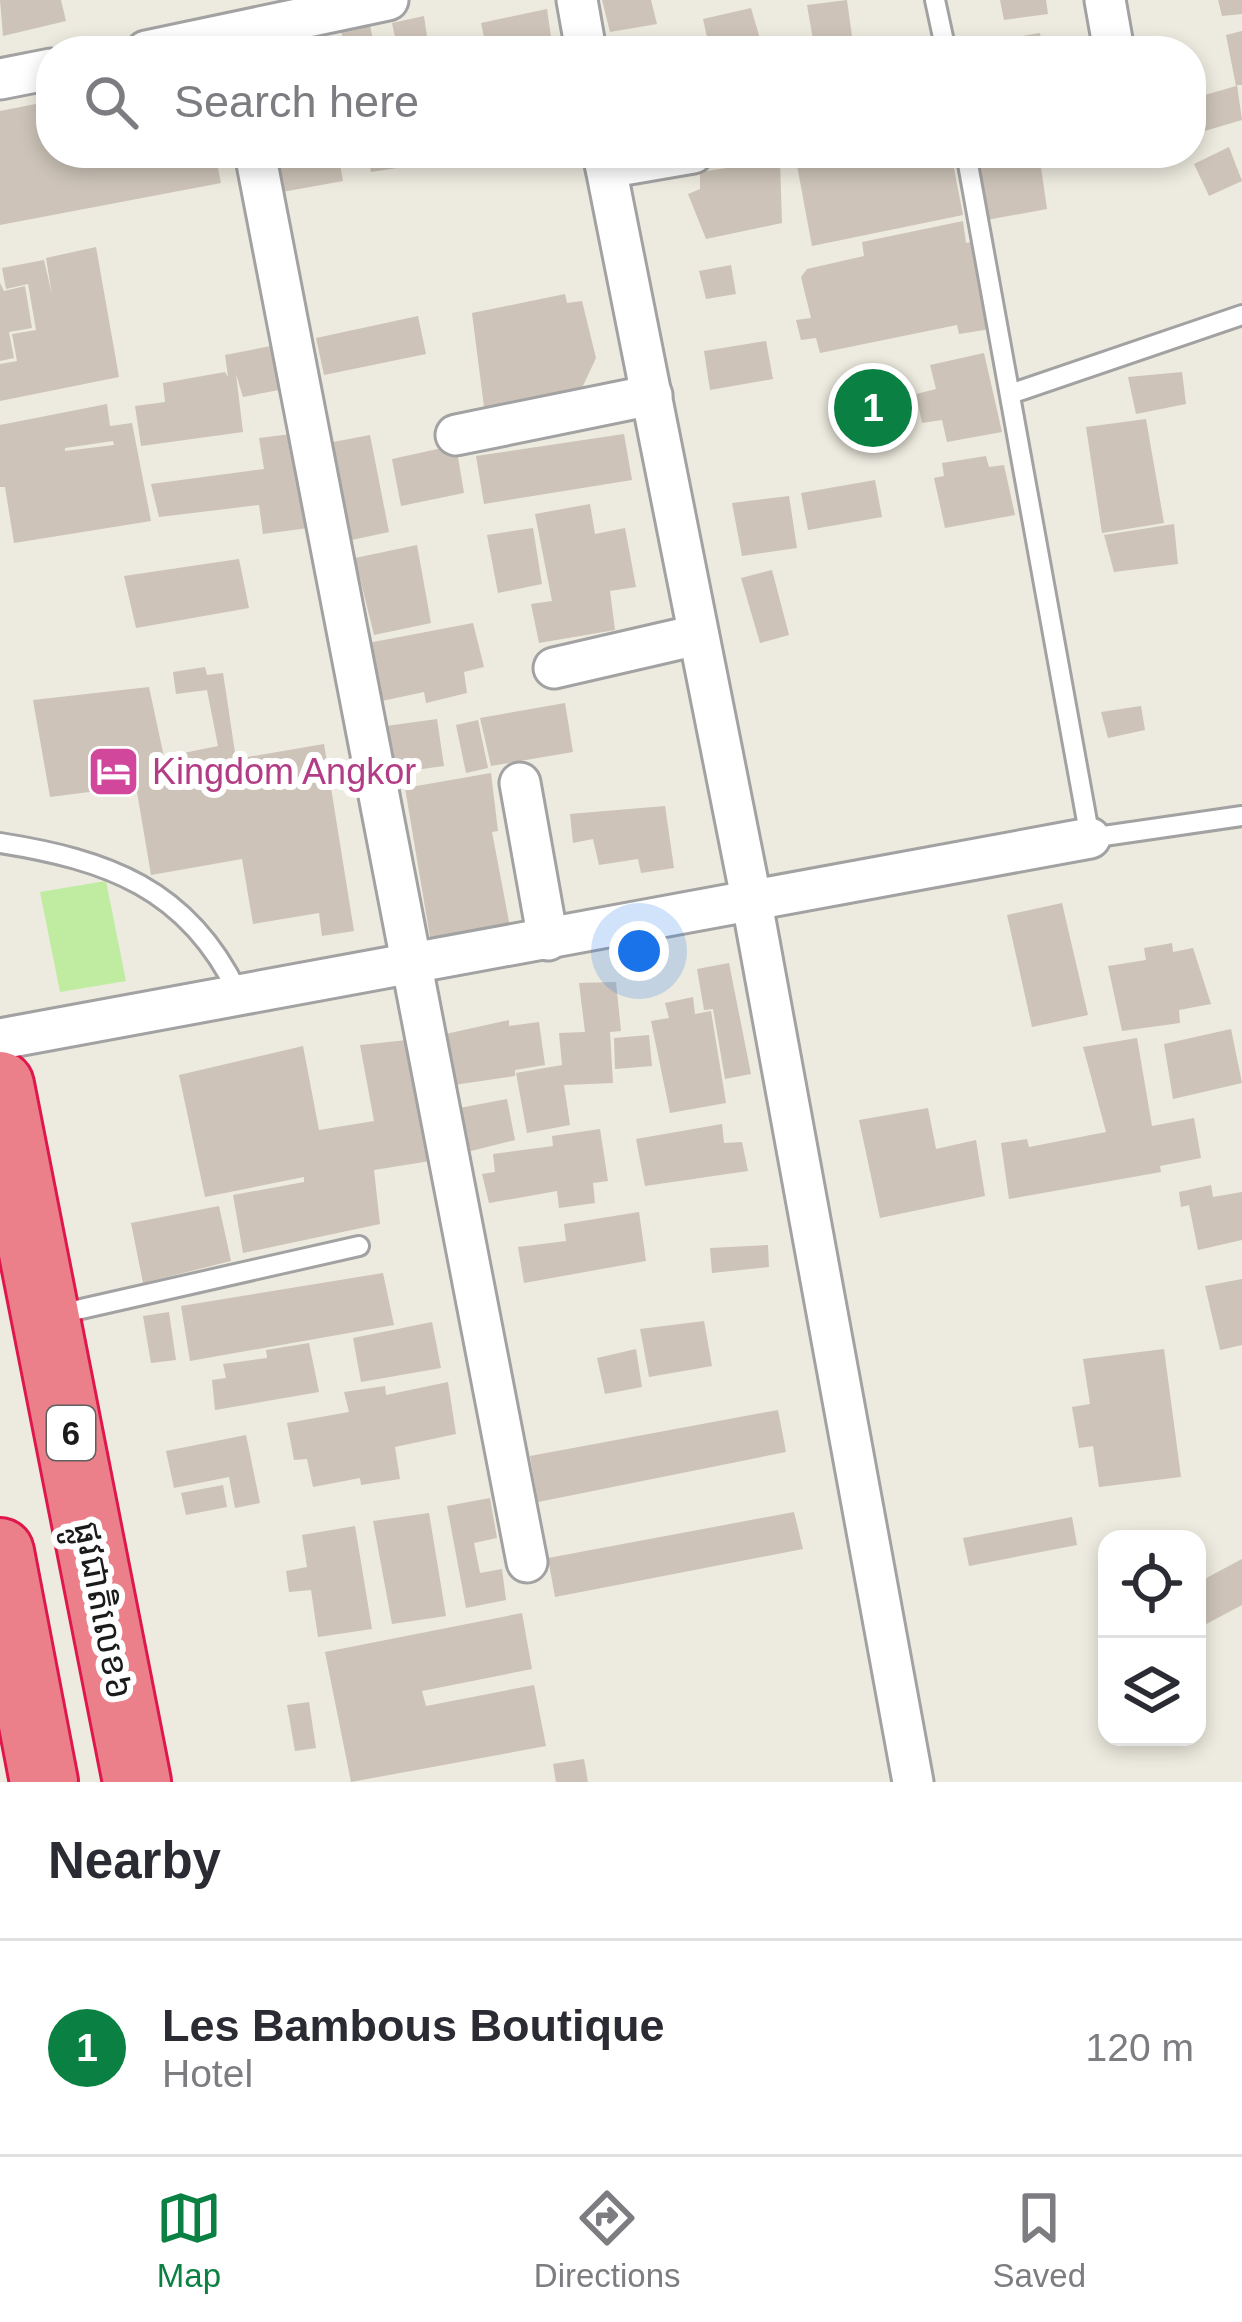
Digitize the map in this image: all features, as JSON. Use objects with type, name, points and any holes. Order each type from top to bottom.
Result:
[{"type":"highway","name":"ផ្លូវជាតិលេខ៦","points":[[0,1084],[137,1782]]},
{"type":"highway","points":[[4,1594],[44,1782]]},
{"type":"street","points":[[201,36],[388,0]]},
{"type":"street","points":[[577,0],[583,36]]},
{"type":"street","points":[[1105,0],[1111,36]]},
{"type":"street","points":[[0,79],[36,72]]},
{"type":"street","points":[[257,168],[526,1562]]},
{"type":"street","points":[[606,168],[752,903],[914,1782]]},
{"type":"street","points":[[457,435],[652,395]]},
{"type":"street","points":[[554,668],[697,634]]},
{"type":"street","points":[[520,783],[548,940]]},
{"type":"street","points":[[0,1039],[1090,838]]},
{"type":"lane","points":[[935,0],[943,36]]},
{"type":"lane","points":[[969,168],[1090,838],[1242,816]]},
{"type":"lane","points":[[1010,394],[1242,315]]},
{"type":"lane","points":[[0,843],[76,855],[166,897],[216,947],[237,992]]},
{"type":"lane","points":[[49,1316],[359,1246]]},
{"type":"green space","points":[[106,881],[126,981],[60,992],[40,892]]},
{"type":"building","points":[[0,0],[61,0],[66,21],[3,36]]},
{"type":"building","points":[[602,0],[651,0],[657,24],[610,32]]},
{"type":"building","points":[[847,0],[852,36],[812,36],[807,5]]},
{"type":"building","points":[[1000,0],[1046,0],[1048,14],[1004,20]]},
{"type":"building","points":[[1218,0],[1242,0],[1242,14],[1222,16]]},
{"type":"building","points":[[751,8],[759,36],[707,36],[703,19]]},
{"type":"building","points":[[547,9],[551,36],[484,36],[481,23]]},
{"type":"building","points":[[424,16],[427,36],[395,36],[392,23]]},
{"type":"building","points":[[370,25],[372,36],[342,36],[341,31]]},
{"type":"building","points":[[1242,31],[1242,85],[1237,85],[1242,120],[1206,131],[1206,95],[1236,86],[1226,35]]},
{"type":"building","points":[[36,104],[36,168],[218,168],[221,183],[0,225],[0,111]]},
{"type":"building","points":[[1229,147],[1242,181],[1209,196],[1196,168],[1206,168],[1206,158]]},
{"type":"building","points":[[276,168],[341,168],[343,181],[282,192]]},
{"type":"building","points":[[780,168],[782,223],[706,239],[688,194],[700,189],[700,172]]},
{"type":"building","points":[[797,168],[954,168],[963,215],[812,246]]},
{"type":"building","points":[[971,168],[1041,168],[1047,209],[981,221]]},
{"type":"building","points":[[963,221],[966,243],[981,240],[997,328],[959,334],[957,325],[820,353],[816,338],[801,340],[796,320],[811,318],[801,277],[807,269],[864,256],[862,242]]},
{"type":"building","points":[[96,247],[119,377],[0,401],[0,364],[17,361],[12,334],[36,330],[28,284],[6,289],[2,268],[44,260],[52,295],[46,258]]},
{"type":"building","points":[[731,265],[736,294],[706,299],[699,271]]},
{"type":"building","points":[[0,283],[4,291],[25,286],[32,328],[9,332],[14,358],[0,361]]},
{"type":"building","points":[[565,294],[567,303],[582,301],[596,358],[582,388],[484,407],[472,313]]},
{"type":"building","points":[[418,316],[426,354],[324,375],[316,338]]},
{"type":"building","points":[[766,341],[773,379],[710,390],[704,351]]},
{"type":"building","points":[[281,344],[289,388],[243,397],[236,374],[243,432],[141,446],[135,406],[165,402],[163,383],[225,372],[228,377],[225,355]]},
{"type":"building","points":[[984,353],[1002,432],[947,442],[942,420],[922,423],[916,394],[936,389],[930,365]]},
{"type":"building","points":[[1182,372],[1186,404],[1136,414],[1128,377]]},
{"type":"building","points":[[107,404],[110,426],[132,423],[151,521],[14,543],[5,487],[0,487],[0,425]],"holes":[[[113,441],[114,445],[65,451]]]},
{"type":"building","points":[[1146,419],[1164,523],[1102,533],[1086,427]]},
{"type":"building","points":[[299,433],[308,528],[263,534],[259,505],[159,517],[151,484],[264,469],[259,438]]},
{"type":"building","points":[[624,434],[632,480],[484,504],[476,456]]},
{"type":"building","points":[[370,435],[389,532],[347,541],[328,443]]},
{"type":"building","points":[[456,445],[464,493],[401,506],[392,459]]},
{"type":"building","points":[[986,456],[989,467],[1004,465],[1015,515],[945,528],[934,478],[944,476],[942,463]]},
{"type":"building","points":[[875,480],[882,517],[808,530],[801,493]]},
{"type":"building","points":[[789,496],[797,548],[742,556],[732,503]]},
{"type":"building","points":[[590,504],[595,534],[625,528],[636,587],[610,591],[615,630],[539,643],[531,604],[552,601],[535,514]]},
{"type":"building","points":[[1174,524],[1178,564],[1114,572],[1104,535]]},
{"type":"building","points":[[533,528],[542,584],[498,593],[487,535]]},
{"type":"building","points":[[417,545],[431,623],[374,635],[355,558]]},
{"type":"building","points":[[239,559],[249,608],[136,628],[124,576]]},
{"type":"building","points":[[772,570],[789,635],[760,643],[741,578]]},
{"type":"building","points":[[473,623],[484,667],[464,672],[467,693],[426,703],[424,692],[382,701],[368,643]]},
{"type":"building","points":[[205,667],[207,675],[223,673],[236,759],[324,744],[354,931],[322,936],[319,913],[253,924],[242,859],[151,875],[136,786],[50,797],[33,700],[149,687],[164,757],[218,746],[207,690],[176,694],[173,672]]},
{"type":"building","points":[[565,703],[573,752],[491,766],[480,718]]},
{"type":"building","points":[[1141,706],[1145,730],[1108,738],[1101,712]]},
{"type":"building","points":[[437,719],[444,766],[393,773],[386,726]]},
{"type":"building","points":[[478,720],[488,768],[466,773],[456,725]]},
{"type":"building","points":[[491,773],[498,831],[492,832],[510,927],[431,943],[405,788]]},
{"type":"building","points":[[665,806],[674,868],[641,873],[638,859],[599,865],[593,839],[573,843],[570,814]]},
{"type":"building","points":[[1062,903],[1088,1015],[1032,1027],[1007,915]]},
{"type":"building","points":[[1172,943],[1173,952],[1193,948],[1211,1004],[1179,1010],[1180,1023],[1122,1031],[1108,966],[1146,960],[1144,948]]},
{"type":"building","points":[[729,963],[751,1074],[725,1079],[713,1009],[704,1010],[697,969]]},
{"type":"building","points":[[616,982],[621,1031],[610,1032],[613,1083],[564,1085],[570,1125],[527,1133],[516,1073],[562,1065],[559,1033],[585,1032],[579,983]]},
{"type":"building","points":[[693,997],[695,1014],[711,1011],[726,1103],[670,1113],[651,1021],[669,1018],[665,1003]]},
{"type":"building","points":[[509,1020],[509,1026],[539,1022],[545,1065],[515,1070],[515,1076],[454,1085],[441,1035]]},
{"type":"building","points":[[1231,1029],[1242,1083],[1173,1099],[1164,1044]]},
{"type":"building","points":[[649,1035],[652,1066],[615,1069],[614,1038]]},
{"type":"building","points":[[1137,1038],[1152,1126],[1194,1118],[1201,1158],[1160,1166],[1161,1172],[1009,1199],[1001,1143],[1027,1139],[1029,1147],[1106,1132],[1083,1047]]},
{"type":"building","points":[[407,1040],[430,1161],[374,1170],[380,1224],[243,1253],[233,1195],[304,1182],[304,1177],[205,1197],[179,1075],[303,1046],[319,1130],[374,1121],[360,1045]]},
{"type":"building","points":[[507,1099],[515,1140],[463,1153],[454,1109]]},
{"type":"building","points":[[928,1108],[936,1149],[976,1140],[985,1196],[880,1218],[859,1120]]},
{"type":"building","points":[[722,1124],[724,1143],[742,1142],[748,1171],[645,1186],[636,1139]]},
{"type":"building","points":[[600,1129],[608,1181],[593,1183],[595,1203],[559,1208],[557,1191],[489,1203],[482,1174],[495,1172],[493,1154],[553,1146],[552,1136]]},
{"type":"building","points":[[1211,1185],[1213,1197],[1242,1192],[1242,1240],[1198,1250],[1189,1205],[1181,1207],[1179,1192]]},
{"type":"building","points":[[219,1206],[231,1261],[143,1283],[131,1223]]},
{"type":"building","points":[[639,1212],[646,1261],[524,1283],[518,1247],[566,1241],[564,1224]]},
{"type":"building","points":[[768,1245],[769,1267],[712,1273],[710,1248]]},
{"type":"building","points":[[383,1273],[394,1325],[190,1361],[181,1306]]},
{"type":"building","points":[[1242,1279],[1242,1345],[1220,1350],[1205,1286]]},
{"type":"building","points":[[169,1312],[176,1360],[151,1363],[143,1316]]},
{"type":"building","points":[[704,1321],[712,1366],[649,1377],[640,1329]]},
{"type":"building","points":[[432,1322],[441,1368],[361,1382],[353,1338]]},
{"type":"building","points":[[309,1343],[319,1392],[215,1410],[212,1380],[226,1378],[223,1364],[267,1358],[266,1350]]},
{"type":"building","points":[[636,1349],[642,1387],[605,1394],[597,1358]]},
{"type":"building","points":[[1164,1349],[1181,1477],[1099,1487],[1093,1446],[1079,1448],[1072,1407],[1090,1404],[1083,1359]]},
{"type":"building","points":[[448,1382],[456,1434],[395,1447],[400,1479],[361,1485],[360,1478],[313,1487],[307,1459],[294,1460],[287,1423],[349,1412],[344,1392],[385,1386],[386,1395]]},
{"type":"building","points":[[778,1410],[786,1452],[538,1502],[530,1456]]},
{"type":"building","points":[[246,1435],[260,1503],[235,1508],[229,1477],[174,1488],[166,1451]]},
{"type":"building","points":[[223,1485],[227,1507],[186,1515],[181,1493]]},
{"type":"building","points":[[490,1498],[497,1538],[474,1543],[480,1573],[502,1569],[506,1600],[466,1608],[447,1506]]},
{"type":"building","points":[[794,1512],[803,1549],[555,1597],[548,1558]]},
{"type":"building","points":[[429,1513],[446,1616],[392,1624],[373,1521]]},
{"type":"building","points":[[1072,1517],[1077,1545],[969,1566],[963,1538]]},
{"type":"building","points":[[355,1526],[372,1629],[318,1637],[311,1590],[289,1592],[286,1571],[307,1567],[302,1535]]},
{"type":"building","points":[[1242,1559],[1242,1605],[1206,1624],[1206,1578]]},
{"type":"building","points":[[522,1613],[532,1669],[422,1691],[426,1706],[534,1685],[546,1746],[351,1782],[325,1652]]},
{"type":"building","points":[[309,1702],[316,1748],[295,1751],[287,1705]]},
{"type":"building","points":[[584,1759],[588,1782],[556,1782],[553,1764]]},
{"type":"place","name":"Les Bambous Boutique","points":[[873,408]]},
{"type":"place","name":"Kingdom Angkor","points":[[113,771]]}]
